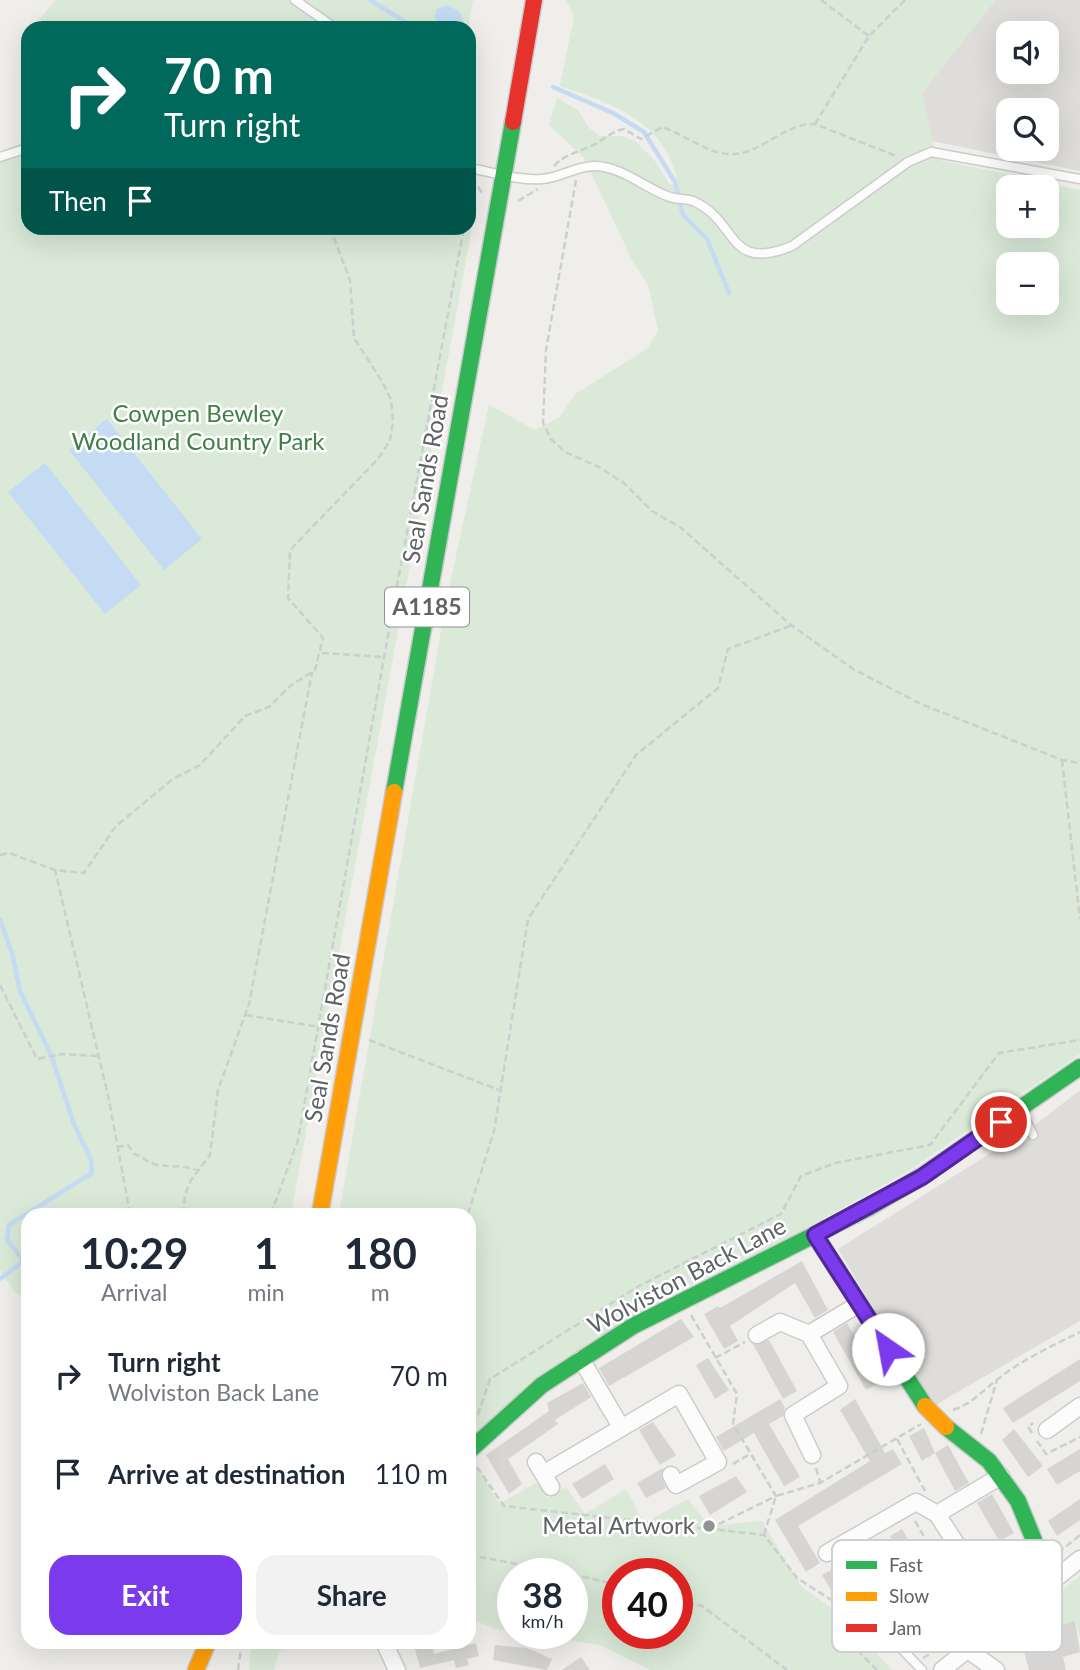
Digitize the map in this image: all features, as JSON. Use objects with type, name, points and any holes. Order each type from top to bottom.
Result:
[{"type":"main road","name":"Seal Sands Road","points":[[321,1208],[534,0]]},
{"type":"main road","name":"Wolviston Back Lane","points":[[476,1453],[515,1407],[581,1359],[682,1300],[815,1235],[922,1177],[1080,1067]]},
{"type":"main road","points":[[815,1235],[925,1406],[945,1420],[1001,1476],[1018,1501],[1034,1540]]},
{"type":"main road","points":[[196,1670],[205,1649]]},
{"type":"street","points":[[809,1334],[859,1304]]},
{"type":"street","points":[[757,1335],[780,1322],[809,1334],[839,1386],[793,1415],[812,1455]]},
{"type":"street","points":[[581,1359],[621,1427]]},
{"type":"street","points":[[543,1474],[679,1394],[718,1462],[676,1485],[670,1475]]},
{"type":"street","points":[[1047,1430],[1080,1406]]},
{"type":"street","points":[[937,1514],[1001,1476]]},
{"type":"street","points":[[849,1540],[911,1504],[937,1514],[954,1540]]},
{"type":"street","points":[[827,1553],[832,1550]]},
{"type":"street","points":[[1062,1573],[1080,1559]]},
{"type":"street","points":[[387,1649],[397,1670]]},
{"type":"street","points":[[942,1670],[965,1652]]},
{"type":"street","points":[[971,1652],[996,1670]]},
{"type":"lane","points":[[295,0],[325,21]]},
{"type":"lane","points":[[0,157],[21,150]]},
{"type":"lane","points":[[476,168],[521,179],[545,179],[594,166],[619,172],[670,198],[692,201],[716,216],[732,241],[743,251],[775,253],[792,246],[908,162],[931,152],[1080,179]]},
{"type":"lane","points":[[1020,1109],[1033,1135]]},
{"type":"lane","points":[[906,1652],[922,1670]]},
{"type":"path","points":[[821,0],[869,36]]},
{"type":"path","points":[[815,124],[869,36],[905,0]]},
{"type":"path","points":[[545,179],[565,156],[592,146],[612,131],[624,129],[641,139],[662,127],[680,132],[690,141],[730,155],[749,150],[790,128],[815,124],[908,162]]},
{"type":"path","points":[[574,170],[576,182],[545,350],[542,393],[543,423],[547,431],[565,452],[624,482],[652,511],[680,527],[791,625],[853,669],[920,704],[1062,760],[1080,763]]},
{"type":"path","points":[[184,1208],[185,1195],[210,1155],[218,1090],[246,1014],[262,948],[274,862],[286,821],[289,785],[312,672],[322,653],[323,638],[288,598],[290,550],[377,460],[390,441],[393,421],[391,400],[354,338],[350,280],[333,235]]},
{"type":"path","points":[[273,1208],[298,1140],[463,235]]},
{"type":"path","points":[[470,1208],[494,1131],[528,919],[636,755],[718,688],[728,649],[791,625]]},
{"type":"path","points":[[322,653],[384,657]]},
{"type":"path","points":[[0,855],[9,853],[55,870],[84,873],[116,826],[173,779],[200,765],[245,716],[269,707],[290,686],[312,672]]},
{"type":"path","points":[[1062,760],[1080,919]]},
{"type":"path","points":[[55,870],[98,1056],[129,1208]]},
{"type":"path","points":[[0,985],[15,1020],[29,1039],[37,1059],[61,1054],[98,1056]]},
{"type":"path","points":[[246,1014],[319,1025],[499,1090]]},
{"type":"path","points":[[476,1416],[489,1379],[639,1286],[781,1214],[801,1176],[835,1163],[930,1146],[999,1054],[1080,1040]]},
{"type":"path","points":[[117,1147],[128,1145],[134,1154],[143,1156],[153,1164],[184,1165],[199,1171]]},
{"type":"path","points":[[682,1300],[737,1394],[733,1424],[776,1496],[764,1535]]},
{"type":"path","points":[[945,1420],[969,1405],[997,1379],[1037,1353],[1080,1332]]},
{"type":"path","points":[[715,1358],[757,1335]]},
{"type":"path","points":[[976,1451],[997,1379]]},
{"type":"path","points":[[713,1527],[776,1496],[820,1483],[920,1425]]},
{"type":"path","points":[[897,1438],[926,1490],[911,1504],[928,1540]]},
{"type":"path","points":[[718,1462],[727,1468],[750,1454]]},
{"type":"path","points":[[476,1464],[504,1506],[644,1524],[713,1527],[764,1535],[797,1578],[832,1600]]},
{"type":"path","points":[[1062,1550],[1080,1535]]},
{"type":"path","points":[[476,1556],[497,1560]]},
{"type":"path","points":[[693,1604],[702,1606],[787,1670]]},
{"type":"path","points":[[238,1670],[241,1649]]},
{"type":"path","points":[[859,1652],[877,1670]]},
{"type":"path","points":[[916,1662],[933,1652]]},
{"type":"shaded area","points":[[995,0],[1080,0],[1080,171],[1031,161],[1059,161],[1059,98],[996,98],[996,154],[932,141],[922,93]]},
{"type":"shaded area","points":[[1080,1090],[1080,1321],[932,1407],[838,1249],[1035,1125]]},
{"type":"green space","points":[[55,0],[473,0],[469,21],[39,20]]},
{"type":"green space","points":[[566,0],[995,0],[922,93],[932,141],[939,160],[1010,175],[996,175],[996,238],[1059,238],[1059,186],[1080,190],[1080,1054],[907,1172],[807,1228],[649,1305],[537,1379],[476,1436],[476,1208],[340,1208],[447,597],[489,405],[535,430],[560,417],[575,394],[647,349],[658,331],[649,287],[633,262],[584,158],[549,125],[557,98],[578,110],[589,128],[600,136],[622,136],[635,141],[655,161],[669,184],[678,185],[672,163],[663,145],[650,131],[635,119],[599,100],[560,86],[574,17]]},
{"type":"green space","name":"Cowpen Bewley Woodland Country Park","points":[[21,143],[21,235],[471,235],[292,1208],[21,1208],[21,1296],[14,1291],[0,1271],[0,152]]},
{"type":"green space","points":[[477,1466],[499,1504],[538,1482],[548,1498],[566,1487],[585,1514],[626,1489],[644,1523],[688,1499],[709,1526],[762,1521],[801,1586],[832,1609],[832,1652],[875,1652],[892,1670],[650,1670],[608,1649],[693,1649],[693,1558],[602,1558],[602,1646],[588,1643],[588,1558],[497,1558],[497,1629],[476,1621]]},
{"type":"green space","points":[[1080,1576],[1080,1637],[1075,1621],[1062,1625],[1063,1589]]},
{"type":"green space","points":[[250,1649],[285,1649],[279,1652],[274,1670],[249,1670]]},
{"type":"water","points":[[446,5],[459,11],[463,21],[437,21],[436,10]]},
{"type":"water","points":[[107,419],[202,539],[164,570],[69,450]]},
{"type":"water","points":[[45,463],[141,585],[105,614],[8,492]]},
{"type":"building","points":[[802,1261],[828,1310],[815,1318],[795,1283],[730,1326],[738,1341],[724,1349],[704,1314],[718,1306],[720,1308]]},
{"type":"building","points":[[681,1319],[694,1337],[609,1386],[599,1368]]},
{"type":"building","points":[[847,1323],[881,1382],[866,1390],[833,1332]]},
{"type":"building","points":[[769,1340],[797,1391],[783,1399],[753,1344]]},
{"type":"building","points":[[708,1358],[729,1390],[715,1399],[696,1365]]},
{"type":"building","points":[[1080,1359],[1080,1381],[1013,1423],[1003,1408]]},
{"type":"building","points":[[583,1383],[591,1397],[555,1420],[558,1424],[508,1459],[522,1484],[509,1494],[486,1455],[549,1411],[547,1403]]},
{"type":"building","points":[[780,1399],[785,1408],[783,1416],[769,1424],[800,1477],[784,1486],[754,1433],[724,1451],[716,1437]]},
{"type":"building","points":[[855,1399],[885,1453],[893,1449],[902,1464],[798,1526],[820,1563],[806,1572],[775,1520],[870,1461],[840,1410]]},
{"type":"building","points":[[653,1422],[676,1455],[660,1465],[639,1430]]},
{"type":"building","points":[[924,1428],[935,1453],[922,1461],[909,1436]]},
{"type":"building","points":[[1014,1429],[1043,1466],[1028,1477],[1002,1440]]},
{"type":"building","points":[[948,1445],[969,1483],[955,1491],[935,1453]]},
{"type":"building","points":[[1080,1449],[1080,1471],[1057,1485],[1047,1469]]},
{"type":"building","points":[[605,1464],[614,1479],[582,1499],[572,1484]]},
{"type":"building","points":[[663,1468],[661,1475],[666,1488],[646,1498],[637,1483]]},
{"type":"building","points":[[736,1476],[747,1492],[710,1515],[699,1496]]},
{"type":"building","points":[[992,1494],[1014,1533],[998,1540],[977,1503]]},
{"type":"building","points":[[1080,1499],[1080,1520],[1057,1536],[1048,1521]]},
{"type":"building","points":[[902,1529],[908,1540],[892,1540],[890,1536]]},
{"type":"building","points":[[832,1569],[832,1592],[822,1575]]},
{"type":"building","points":[[1075,1621],[1080,1652],[1063,1657],[1066,1670],[1029,1670],[1024,1652],[1062,1652],[1062,1625]]},
{"type":"building","points":[[476,1643],[479,1656],[467,1659],[469,1665],[456,1668],[454,1660],[420,1668],[415,1649],[433,1649],[434,1654],[453,1649],[476,1649]]},
{"type":"building","points":[[495,1645],[497,1649],[529,1649],[552,1659],[547,1670],[493,1660]]},
{"type":"building","points":[[581,1657],[590,1670],[562,1670]]},
{"type":"waterway","points":[[370,0],[404,21]]},
{"type":"waterway","points":[[553,87],[613,113],[644,132],[675,182],[683,215],[707,239],[729,293]]},
{"type":"waterway","points":[[0,920],[12,953],[20,991],[51,1055],[74,1124],[91,1160],[92,1173],[36,1208]]},
{"type":"waterway","points":[[21,1217],[9,1225],[7,1240],[21,1257]]},
{"type":"waterway","points":[[0,1279],[21,1263]]},
{"type":"traffic: fast","points":[[394,792],[513,122]]},
{"type":"traffic: fast","points":[[476,1445],[542,1385],[633,1326],[870,1207],[922,1176],[1080,1067]]},
{"type":"traffic: fast","points":[[815,1235],[925,1406]]},
{"type":"traffic: fast","points":[[946,1427],[989,1461],[1018,1501],[1034,1540]]},
{"type":"traffic: slow","points":[[321,1208],[394,792]]},
{"type":"traffic: slow","points":[[925,1406],[946,1427]]},
{"type":"traffic: slow","points":[[196,1670],[205,1649]]},
{"type":"traffic: jam","points":[[513,122],[534,0]]},
{"type":"place","name":"Metal Artwork","points":[[709,1526]]},
{"type":"route","points":[[888,1349],[815,1235],[922,1177],[1001,1122]]}]
